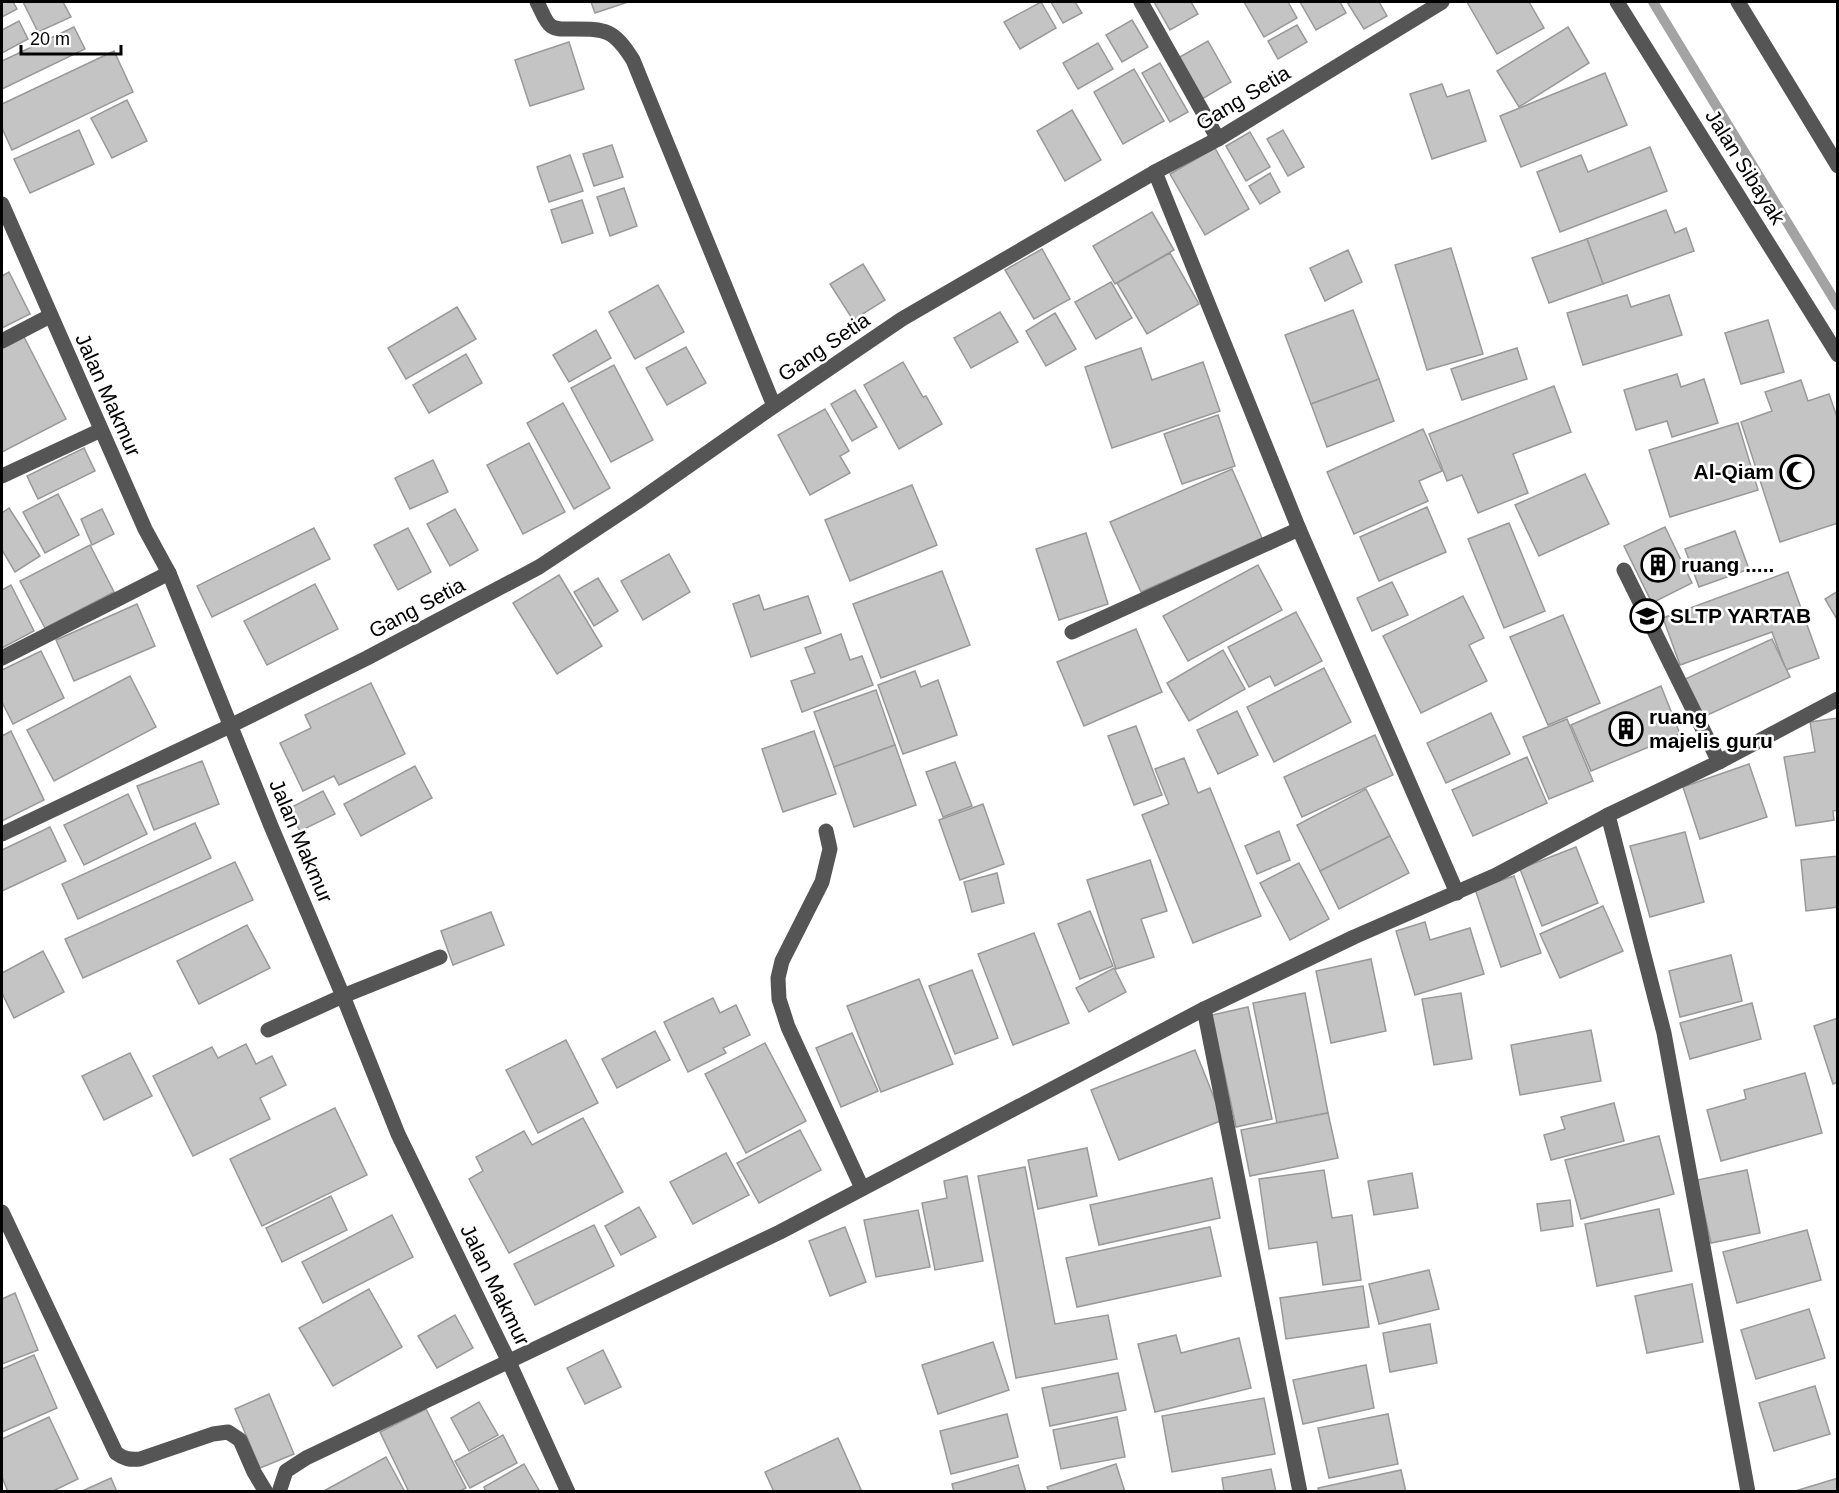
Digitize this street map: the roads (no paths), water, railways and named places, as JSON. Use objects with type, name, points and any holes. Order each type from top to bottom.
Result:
[{"type":"street","points":[[537,2],[549,25],[558,29],[598,29],[613,34],[624,45],[633,60],[774,406]]},
{"type":"street","points":[[1141,2],[1218,139]]},
{"type":"street","name":"Gang Setia","points":[[2,834],[367,658],[539,567],[902,319],[1155,172],[1218,139],[1442,2]]},
{"type":"street","name":"Jalan Sibayak","points":[[1617,2],[1838,355]]},
{"type":"street","points":[[1738,2],[1838,166]]},
{"type":"street","points":[[1155,172],[1299,529],[1457,893]]},
{"type":"street","name":"Jalan Makmur","points":[[2,204],[145,529],[169,573],[398,1134],[509,1362],[568,1491]]},
{"type":"street","points":[[2,341],[50,316]]},
{"type":"street","points":[[2,476],[101,430]]},
{"type":"street","points":[[1072,632],[1299,529]]},
{"type":"street","points":[[1624,570],[1719,762]]},
{"type":"street","points":[[2,658],[169,573]]},
{"type":"street","points":[[279,1491],[286,1471],[306,1458],[780,1232],[1204,1009],[1354,937],[1497,875],[1608,815],[1719,762],[1838,699]]},
{"type":"street","points":[[1608,815],[1664,1033],[1748,1491]]},
{"type":"street","points":[[826,831],[830,849],[822,882],[782,961],[778,978],[779,999],[788,1027],[862,1188]]},
{"type":"street","points":[[268,1030],[343,996],[440,957]]},
{"type":"street","points":[[1204,1009],[1300,1491]]},
{"type":"street","points":[[2,1212],[116,1453],[122,1458],[140,1459],[213,1434],[228,1432],[240,1440],[254,1472],[267,1491]]},
{"type":"waterway","points":[[1653,2],[1838,306]]},
{"type":"place","name":"Al-Qiam","points":[[1797,472]]},
{"type":"place","name":"ruang .....","points":[[1658,565]]},
{"type":"place","name":"SLTP YARTAB","points":[[1647,616]]},
{"type":"place","name":"ruang majelis guru","points":[[1626,729]]}]
